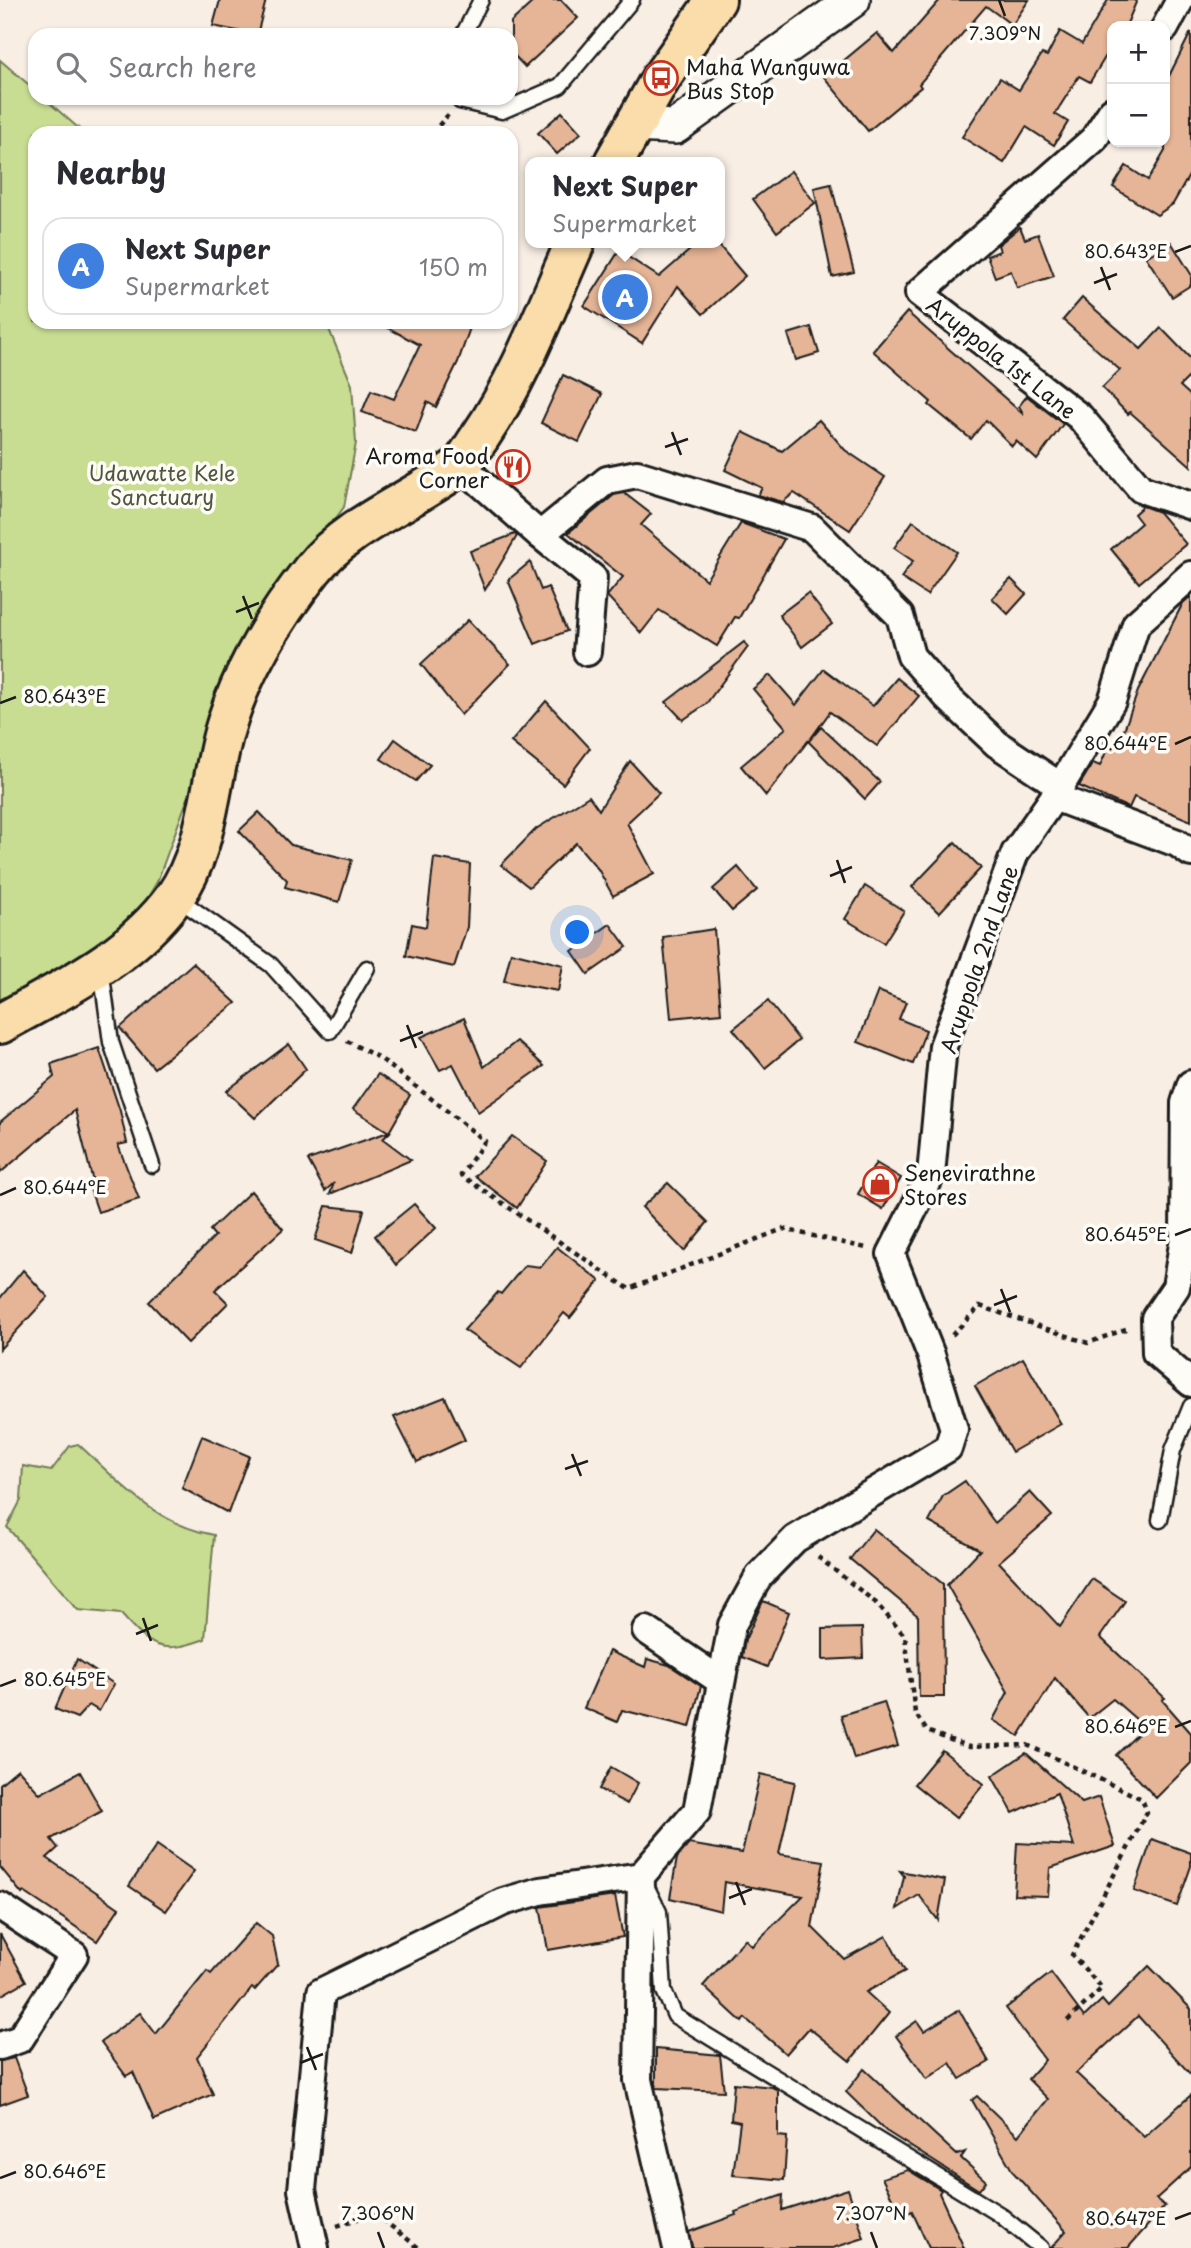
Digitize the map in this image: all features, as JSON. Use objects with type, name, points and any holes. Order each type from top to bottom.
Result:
[{"type":"main road","points":[[616,157],[632,125],[716,0]]},
{"type":"main road","points":[[0,1024],[101,968],[139,937],[175,896],[197,851],[225,729],[248,670],[314,568],[365,524],[460,465],[504,401],[573,248]]},
{"type":"street","points":[[632,125],[675,127],[853,0]]},
{"type":"street","points":[[1169,21],[1180,0]]},
{"type":"street","name":"Aruppola 1st Lane","points":[[1107,119],[1094,139],[919,293],[1080,416],[1141,489],[1191,506]]},
{"type":"street","points":[[460,465],[593,578],[587,652]]},
{"type":"street","points":[[540,535],[607,480],[637,474],[812,528],[900,616],[911,656],[947,697],[998,744],[1057,791],[1177,843],[1191,853]]},
{"type":"street","name":"Aruppola 2nd Lane","points":[[891,1254],[931,1175],[943,1046],[1015,853],[1112,701],[1136,624],[1191,575]]},
{"type":"street","points":[[1191,1084],[1185,1103],[1184,1238],[1176,1287],[1155,1318],[1156,1353],[1191,1383]]},
{"type":"street","points":[[677,2248],[638,2080],[641,1876],[697,1811],[719,1680],[732,1625],[759,1576],[795,1539],[948,1448],[954,1429],[931,1355],[891,1254]]},
{"type":"street","points":[[646,1630],[719,1680]]},
{"type":"street","points":[[313,2242],[302,2190],[321,1992],[503,1902],[540,1891],[641,1876]]},
{"type":"street","points":[[0,1906],[74,1955],[20,2039],[0,2046]]},
{"type":"lane","points":[[467,28],[481,0]]},
{"type":"lane","points":[[518,104],[560,86],[632,0]]},
{"type":"lane","points":[[477,105],[502,111],[516,105]]},
{"type":"lane","points":[[175,896],[271,965],[330,1031],[368,968]]},
{"type":"lane","points":[[101,968],[111,1042],[152,1165]]},
{"type":"lane","points":[[1160,1520],[1173,1450],[1191,1406]]},
{"type":"lane","points":[[641,1876],[659,1912],[664,1991],[674,2016],[999,2214],[1041,2248]]},
{"type":"path","points":[[330,1031],[381,1059],[485,1140],[461,1175],[629,1289],[782,1228],[891,1254]]},
{"type":"path","points":[[931,1355],[980,1306],[1088,1343],[1155,1318]]},
{"type":"path","points":[[795,1539],[875,1602],[905,1636],[915,1713],[927,1731],[969,1747],[1027,1745],[1142,1799],[1147,1812],[1072,1955],[1102,1988],[1064,2024]]},
{"type":"path","points":[[313,2242],[374,2213],[419,2248]]},
{"type":"green space","name":"Udawatte Kele Sanctuary","points":[[0,60],[28,84],[28,105],[52,105],[76,126],[28,126],[28,329],[329,329],[352,385],[356,443],[344,507],[302,564],[223,702],[157,882],[134,920],[0,1024]]},
{"type":"green space","points":[[78,1444],[156,1512],[193,1530],[214,1535],[205,1639],[178,1647],[158,1645],[149,1641],[121,1614],[78,1610],[7,1527],[21,1500],[23,1466],[51,1471],[70,1446]]},
{"type":"building","points":[[220,0],[266,0],[259,28],[213,26]]},
{"type":"building","points":[[535,0],[561,0],[578,18],[525,67],[518,60],[518,28],[511,28],[511,22]]},
{"type":"building","points":[[940,0],[1029,0],[1012,25],[986,6],[919,84],[921,87],[868,131],[824,77],[877,33],[894,53]]},
{"type":"building","points":[[1108,0],[1137,0],[1128,21],[1107,21],[1107,54],[1090,82],[1079,76],[1055,114],[1068,122],[1054,145],[1026,127],[1004,163],[962,137],[1000,78],[1019,90],[1042,54],[1047,56],[1060,31],[1082,44]]},
{"type":"building","points":[[1191,32],[1191,172],[1173,204],[1157,215],[1113,187],[1126,166],[1148,180],[1165,147],[1170,147],[1170,74]]},
{"type":"building","points":[[562,112],[581,133],[557,154],[538,133]]},
{"type":"building","points":[[791,171],[815,203],[777,232],[753,199]]},
{"type":"building","points":[[831,184],[854,272],[832,277],[814,188]]},
{"type":"building","points":[[1020,227],[1025,239],[1038,234],[1054,276],[1017,288],[1011,271],[995,277],[987,256],[1000,251],[998,245]]},
{"type":"building","points":[[1171,242],[1191,274],[1191,285],[1172,297],[1146,257]]},
{"type":"building","points":[[692,248],[721,248],[745,276],[703,314],[678,286],[642,343],[584,306],[619,251],[659,277]]},
{"type":"building","points":[[1082,298],[1141,349],[1161,328],[1191,359],[1191,375],[1180,386],[1191,396],[1191,466],[1130,412],[1128,414],[1102,388],[1120,370],[1063,320]]},
{"type":"building","points":[[907,312],[1024,415],[1019,406],[1027,396],[1063,424],[1037,460],[1016,441],[1012,446],[986,420],[971,439],[929,405],[931,402],[873,351]]},
{"type":"building","points":[[811,327],[819,353],[796,360],[788,334]]},
{"type":"building","points":[[390,329],[470,329],[458,362],[436,407],[427,402],[416,432],[362,412],[371,390],[394,399],[420,345]]},
{"type":"building","points":[[563,375],[602,394],[579,442],[541,423]]},
{"type":"building","points":[[819,420],[845,450],[885,477],[850,530],[794,493],[783,502],[758,495],[762,488],[725,470],[743,432],[782,451]]},
{"type":"building","points":[[624,493],[651,514],[641,525],[706,580],[741,523],[784,539],[739,618],[735,617],[717,646],[659,610],[641,633],[607,596],[623,577],[568,533],[614,495]]},
{"type":"building","points":[[1143,506],[1159,512],[1186,544],[1139,583],[1111,549],[1141,523],[1134,514]]},
{"type":"building","points":[[913,521],[957,552],[927,595],[901,578],[913,561],[894,548]]},
{"type":"building","points":[[515,534],[517,536],[485,590],[470,551]]},
{"type":"building","points":[[530,562],[541,590],[548,587],[567,631],[535,644],[508,580]]},
{"type":"building","points":[[1011,579],[1026,594],[1008,614],[992,598]]},
{"type":"building","points":[[808,593],[832,624],[802,647],[779,615]]},
{"type":"building","points":[[1191,596],[1191,821],[1134,797],[1129,808],[1079,786],[1093,763],[1100,766],[1111,740],[1119,744],[1138,691],[1183,603]]},
{"type":"building","points":[[468,620],[510,664],[461,715],[421,664]]},
{"type":"building","points":[[744,642],[748,647],[706,704],[683,720],[666,702]]},
{"type":"building","points":[[824,669],[873,706],[897,678],[919,696],[877,746],[830,712],[809,741],[821,727],[880,782],[865,799],[808,741],[766,796],[741,766],[786,728],[753,689],[770,675],[796,705]]},
{"type":"building","points":[[546,701],[590,748],[563,784],[511,742]]},
{"type":"building","points":[[395,739],[430,765],[416,781],[381,759]]},
{"type":"building","points":[[630,761],[659,793],[627,823],[654,874],[613,896],[598,869],[576,843],[529,887],[501,865],[536,829],[589,796],[599,810]]},
{"type":"building","points":[[259,812],[291,845],[352,860],[339,902],[285,887],[287,880],[239,831]]},
{"type":"building","points":[[955,842],[981,868],[939,913],[912,887]]},
{"type":"building","points":[[434,858],[470,864],[467,927],[454,967],[406,956],[412,924],[426,927]]},
{"type":"building","points":[[738,867],[757,890],[732,911],[713,889]]},
{"type":"building","points":[[865,886],[904,911],[884,943],[845,919]]},
{"type":"building","points":[[610,924],[627,947],[588,974],[572,951]]},
{"type":"building","points":[[714,929],[721,1013],[671,1018],[663,937]]},
{"type":"building","points":[[511,952],[563,965],[558,991],[504,981]]},
{"type":"building","points":[[193,963],[236,1003],[154,1068],[120,1028]]},
{"type":"building","points":[[878,991],[906,1002],[899,1019],[926,1030],[913,1064],[858,1042]]},
{"type":"building","points":[[768,1001],[799,1040],[765,1068],[733,1029]]},
{"type":"building","points":[[464,1018],[484,1067],[517,1041],[544,1066],[478,1112],[453,1064],[440,1070],[421,1037]]},
{"type":"building","points":[[289,1044],[306,1069],[255,1118],[226,1091]]},
{"type":"building","points":[[99,1048],[120,1111],[127,1143],[118,1145],[139,1199],[98,1212],[88,1183],[93,1182],[75,1110],[0,1173],[0,1122],[54,1077],[51,1064]]},
{"type":"building","points":[[378,1074],[410,1095],[389,1132],[353,1109]]},
{"type":"building","points":[[391,1131],[383,1139],[411,1160],[330,1194],[334,1183],[325,1191],[308,1160]]},
{"type":"building","points":[[512,1136],[547,1161],[517,1208],[475,1176]]},
{"type":"building","points":[[876,1163],[901,1178],[883,1209],[858,1194]]},
{"type":"building","points":[[668,1183],[708,1222],[684,1251],[642,1207]]},
{"type":"building","points":[[251,1191],[283,1229],[215,1290],[228,1303],[188,1343],[149,1302],[215,1236],[210,1230]]},
{"type":"building","points":[[414,1204],[436,1228],[396,1265],[375,1236]]},
{"type":"building","points":[[326,1206],[364,1210],[352,1253],[315,1240]]},
{"type":"building","points":[[557,1247],[600,1281],[570,1318],[564,1313],[521,1368],[464,1330],[498,1292],[501,1294],[525,1265],[541,1267]]},
{"type":"building","points":[[23,1270],[48,1297],[0,1349],[0,1298]]},
{"type":"building","points":[[1023,1358],[1061,1424],[1012,1452],[975,1386]]},
{"type":"building","points":[[445,1397],[465,1440],[417,1462],[394,1417]]},
{"type":"building","points":[[202,1436],[249,1456],[228,1513],[182,1488]]},
{"type":"building","points":[[965,1481],[995,1523],[1030,1492],[1052,1516],[999,1562],[1060,1627],[1092,1579],[1125,1601],[1100,1637],[1165,1698],[1162,1700],[1191,1733],[1191,1763],[1156,1798],[1116,1755],[1145,1727],[1113,1699],[1089,1718],[1055,1678],[1019,1736],[993,1720],[1008,1692],[947,1585],[980,1550],[929,1522],[943,1496]]},
{"type":"building","points":[[874,1529],[943,1584],[944,1697],[919,1697],[918,1616],[850,1559]]},
{"type":"building","points":[[763,1601],[789,1612],[767,1667],[742,1657],[745,1640]]},
{"type":"building","points":[[862,1628],[863,1658],[823,1660],[823,1629]]},
{"type":"building","points":[[609,1651],[645,1667],[647,1659],[669,1665],[701,1686],[690,1727],[622,1710],[617,1722],[584,1708]]},
{"type":"building","points":[[77,1659],[114,1684],[99,1711],[89,1705],[77,1718],[55,1709]]},
{"type":"building","points":[[884,1702],[898,1746],[854,1759],[841,1715]]},
{"type":"building","points":[[942,1750],[984,1784],[956,1818],[914,1784]]},
{"type":"building","points":[[1026,1753],[1082,1803],[1099,1797],[1115,1846],[1050,1868],[1048,1896],[1014,1895],[1017,1843],[1074,1846],[1057,1793],[1013,1813],[992,1776]]},
{"type":"building","points":[[611,1767],[638,1783],[627,1804],[599,1789]]},
{"type":"building","points":[[18,1769],[40,1794],[80,1772],[102,1811],[51,1839],[58,1848],[47,1858],[119,1908],[97,1941],[24,1892],[22,1894],[0,1867],[0,1784]]},
{"type":"building","points":[[760,1774],[795,1782],[779,1854],[824,1861],[812,1927],[844,1959],[886,1936],[905,1971],[866,1992],[889,2013],[850,2061],[809,2028],[786,2054],[745,2018],[742,2022],[703,1986],[745,1939],[752,1946],[803,1896],[724,1882],[721,1911],[670,1898],[677,1858],[689,1844],[742,1853]]},
{"type":"building","points":[[1152,1839],[1191,1853],[1191,1866],[1177,1906],[1134,1891]]},
{"type":"building","points":[[157,1845],[194,1871],[166,1911],[129,1886]]},
{"type":"building","points":[[900,1871],[945,1880],[938,1920],[919,1895],[897,1909],[904,1876]]},
{"type":"building","points":[[615,1896],[623,1937],[548,1950],[540,1907]]},
{"type":"building","points":[[256,1923],[272,1936],[278,1964],[255,1990],[252,1988],[197,2057],[213,2094],[154,2120],[133,2072],[126,2076],[101,2042],[140,2013],[156,2034],[207,1971],[211,1974]]},
{"type":"building","points":[[0,1934],[26,1981],[0,1996]]},
{"type":"building","points":[[1149,1966],[1191,2009],[1191,2075],[1138,2016],[1076,2073],[1144,2137],[1191,2095],[1191,2167],[1156,2199],[1165,2206],[1128,2248],[1051,2248],[1066,2231],[1013,2172],[972,2100],[977,2096],[1018,2136],[1048,2099],[1028,2079],[1045,2060],[1006,2008],[1051,1973],[1084,2017],[1102,2000],[1108,2007]]},
{"type":"building","points":[[959,2010],[989,2062],[960,2079],[950,2063],[927,2079],[896,2036],[917,2021],[924,2031]]},
{"type":"building","points":[[656,2049],[720,2055],[724,2091],[656,2088]]},
{"type":"building","points":[[14,2058],[28,2095],[0,2105],[0,2061]]},
{"type":"building","points":[[864,2069],[957,2155],[965,2152],[961,2158],[986,2181],[979,2190],[886,2131],[846,2092]]},
{"type":"building","points":[[734,2083],[778,2090],[778,2136],[787,2137],[784,2180],[733,2175],[740,2122],[731,2120]]},
{"type":"building","points":[[908,2170],[941,2190],[939,2193],[964,2248],[929,2248],[912,2211],[901,2216],[882,2178]]},
{"type":"building","points":[[848,2189],[864,2238],[833,2248],[692,2248],[689,2232],[736,2215],[735,2212],[783,2195],[782,2210]]},
{"type":"place","name":"Maha Wanguwa Bus Stop","points":[[661,78]]},
{"type":"place","name":"Next Super","points":[[625,297]]},
{"type":"place","name":"Aroma Food Corner","points":[[513,467]]},
{"type":"place","name":"Senevirathne Stores","points":[[880,1184]]}]
